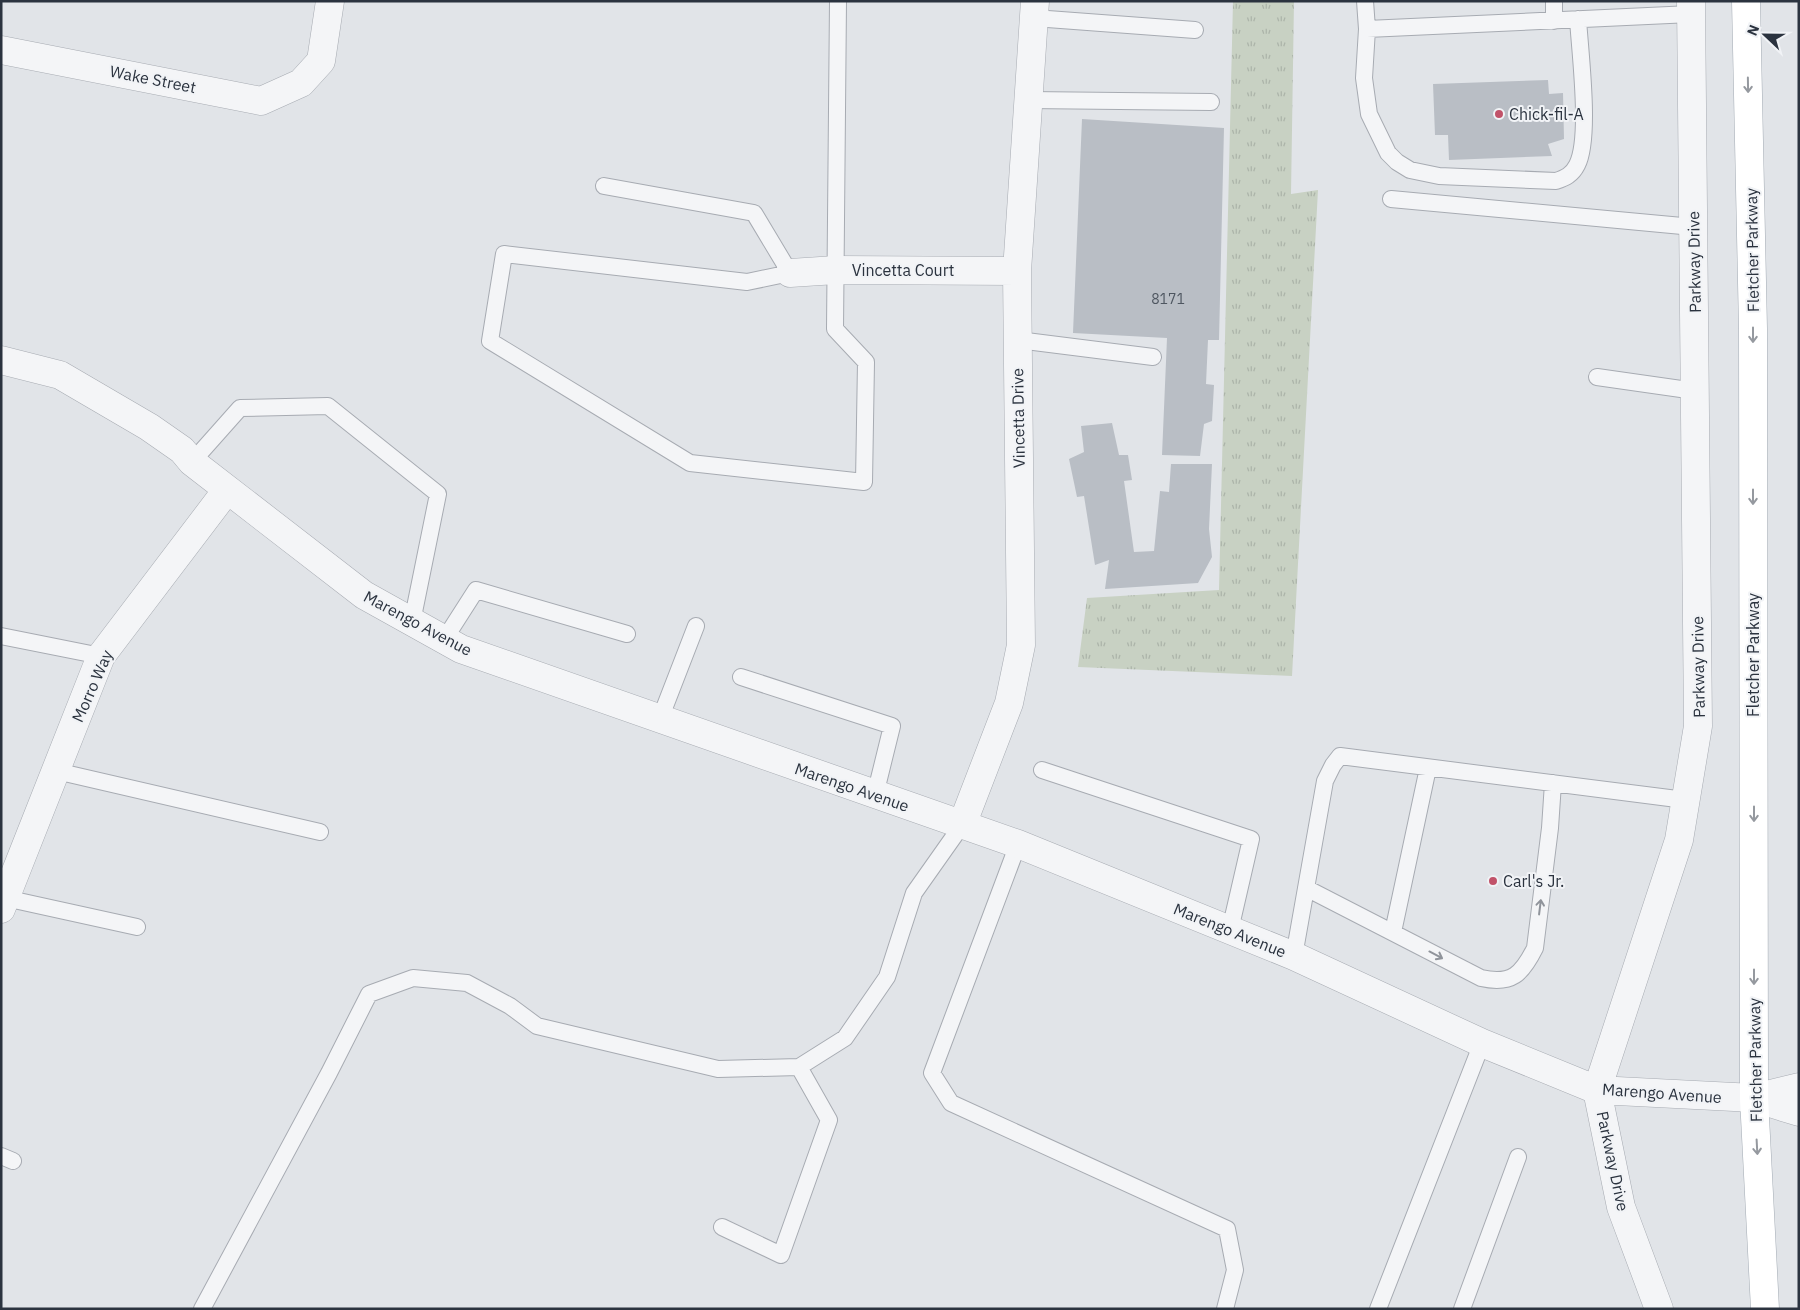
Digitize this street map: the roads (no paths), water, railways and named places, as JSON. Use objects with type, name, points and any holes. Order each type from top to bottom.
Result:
[{"type":"main road","name":"Fletcher Parkway","points":[[1746,1],[1753,329],[1754,1098],[1765,1309]]},
{"type":"street","name":"Wake Street","points":[[1,50],[261,101],[301,83],[321,61],[330,1]]},
{"type":"street","name":"Parkway Drive","points":[[1659,1309],[1621,1206],[1597,1090],[1678,840],[1698,726],[1691,8]]},
{"type":"street","name":"Vincetta Drive","points":[[962,825],[1009,703],[1021,645],[1017,271],[1034,10]]},
{"type":"street","name":"Vincetta Court","points":[[790,273],[836,270],[1017,271]]},
{"type":"street","name":"Marengo Avenue","points":[[1,360],[60,375],[149,427],[182,450],[192,462],[227,490],[364,595],[461,649],[1018,844],[1294,956],[1482,1043],[1597,1090],[1754,1098],[1799,1112]]},
{"type":"street","name":"Morro Way","points":[[3,903],[101,656],[227,490]]},
{"type":"street","name":"Marengo Avenue","points":[[1754,1098],[1799,1087]]},
{"type":"lane","points":[[604,186],[754,213],[790,273],[747,282],[504,254],[490,341],[690,463],[864,482],[866,362],[835,328],[838,1]]},
{"type":"lane","points":[[1366,1],[1367,29],[1364,78],[1369,114],[1388,152],[1397,162],[1410,170],[1439,176],[1556,181],[1569,176],[1576,166],[1583,149],[1583,92],[1578,20]]},
{"type":"lane","points":[[1554,1],[1554,21]]},
{"type":"lane","points":[[1367,29],[1578,20],[1691,8]]},
{"type":"lane","points":[[1034,10],[1195,30]]},
{"type":"lane","points":[[1028,100],[1211,102]]},
{"type":"lane","points":[[1391,200],[1694,227]]},
{"type":"lane","points":[[1018,340],[1153,357]]},
{"type":"lane","points":[[1597,377],[1695,391]]},
{"type":"lane","points":[[192,462],[240,408],[328,406],[438,494],[412,622]]},
{"type":"lane","points":[[444,640],[476,590],[627,634]]},
{"type":"lane","points":[[660,719],[696,626]]},
{"type":"lane","points":[[1,636],[101,656]]},
{"type":"lane","points":[[741,677],[892,726],[875,795]]},
{"type":"lane","points":[[1294,956],[1325,781],[1340,756],[1685,800]]},
{"type":"lane","points":[[1393,932],[1428,768]]},
{"type":"lane","points":[[56,770],[320,832]]},
{"type":"lane","points":[[1042,770],[1251,839],[1230,930]]},
{"type":"lane","points":[[1306,888],[1482,978],[1498,982],[1511,978],[1526,966],[1535,948],[1550,828],[1553,783]]},
{"type":"lane","points":[[202,1309],[329,1074],[369,994],[413,978],[467,983],[510,1006],[537,1026],[718,1069],[799,1067],[845,1038],[887,977],[914,893],[962,825]]},
{"type":"lane","points":[[1018,844],[932,1073],[951,1103],[1227,1229],[1235,1270],[1224,1309]]},
{"type":"lane","points":[[3,903],[137,927]]},
{"type":"lane","points":[[1378,1309],[1482,1043]]},
{"type":"lane","points":[[722,1227],[781,1255],[828,1120],[799,1067]]},
{"type":"lane","points":[[1462,1309],[1518,1157]]},
{"type":"place","name":"Chick-fil-A","points":[[1499,114]]},
{"type":"place","name":"Carl's Jr.","points":[[1493,881]]}]
